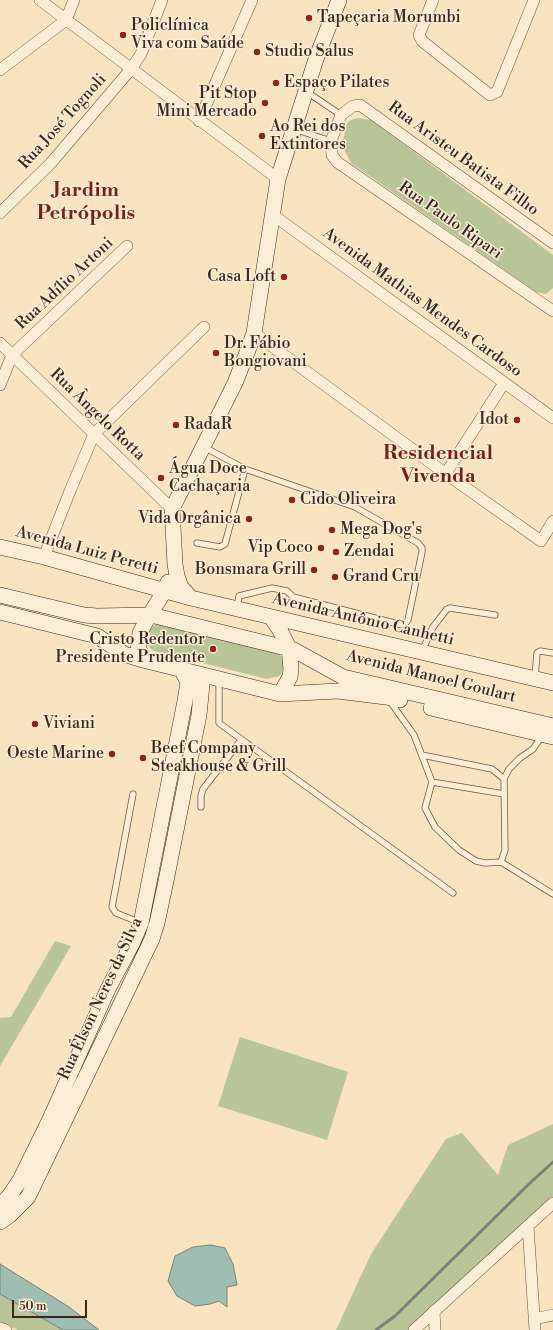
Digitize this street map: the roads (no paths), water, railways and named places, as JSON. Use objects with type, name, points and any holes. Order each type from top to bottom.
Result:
[{"type":"street","points":[[40,0],[278,180]]},
{"type":"street","points":[[0,70],[66,20],[74,0]]},
{"type":"street","name":"Rua José Tognoli","points":[[0,213],[51,163],[131,69],[141,54],[162,0]]},
{"type":"street","points":[[199,121],[252,0]]},
{"type":"street","points":[[191,598],[181,587],[175,564],[172,509],[235,383],[254,333],[278,180],[316,59],[339,0]]},
{"type":"street","points":[[433,0],[419,35],[422,42],[490,95],[497,92],[534,0]]},
{"type":"street","name":"Rua Aristeu Batista Filho","points":[[341,115],[353,106],[360,105],[553,243]]},
{"type":"street","points":[[331,141],[341,115]]},
{"type":"street","name":"Rua Paulo Ripari","points":[[331,141],[332,155],[337,162],[553,310]]},
{"type":"street","name":"Avenida Mathias Mendes Cardoso","points":[[272,215],[553,418]]},
{"type":"street","name":"Rua Adílio Artoni","points":[[0,385],[12,355],[127,246]]},
{"type":"street","points":[[44,557],[94,434],[204,327]]},
{"type":"street","points":[[254,333],[446,474],[541,541],[553,521]]},
{"type":"street","name":"Rua Ângelo Rotta","points":[[0,343],[172,509]]},
{"type":"street","points":[[446,474],[504,383]]},
{"type":"street","name":"Avenida Luiz Peretti","points":[[0,547],[44,557],[165,590]]},
{"type":"street","points":[[143,660],[138,646],[140,633],[165,590],[175,564]]},
{"type":"street","name":"Avenida Antônio Canhetti","points":[[165,590],[191,598],[553,683]]},
{"type":"street","name":"Avenida Manoel Goulart","points":[[0,595],[84,615],[151,615],[289,648],[312,658],[343,677],[550,732]]},
{"type":"street","name":"Avenida Manoel Goulart","points":[[0,612],[97,636],[124,654],[143,660],[280,694],[338,692],[386,697],[550,732]]},
{"type":"street","points":[[271,617],[289,648],[292,669],[290,677],[280,694]]},
{"type":"street","name":"Rua Élson Neres da Silva","points":[[0,1206],[10,1195],[20,1180],[50,1119],[108,989],[132,944],[141,923],[188,682],[181,669]]},
{"type":"street","name":"Rua Élson Neres da Silva","points":[[0,1222],[28,1198],[152,939],[166,881],[199,715],[203,675]]},
{"type":"street","points":[[168,787],[183,791]]},
{"type":"street","points":[[414,1330],[553,1203]]},
{"type":"street","points":[[528,1226],[534,1325],[553,1315]]},
{"type":"street","points":[[434,1311],[435,1330]]},
{"type":"street","points":[[0,1328],[6,1330]]},
{"type":"lane","points":[[306,91],[341,115]]},
{"type":"lane","points":[[294,129],[331,141]]},
{"type":"lane","points":[[204,446],[245,468],[355,507],[418,543],[422,548],[408,620],[402,625],[293,597],[287,592],[272,588],[239,596],[237,608]]},
{"type":"lane","points":[[197,543],[220,547],[225,544],[245,468]]},
{"type":"lane","points":[[422,652],[434,627],[450,608],[495,615]]},
{"type":"lane","points":[[534,679],[537,653],[540,651],[553,653]]},
{"type":"lane","points":[[219,679],[219,723],[453,893]]},
{"type":"lane","points":[[386,697],[414,736],[422,755],[432,782],[425,808],[435,827],[458,850],[476,861],[485,863],[501,862],[553,894]]},
{"type":"lane","points":[[501,862],[505,850],[504,779],[509,769],[520,758],[533,749],[550,732]]},
{"type":"lane","points":[[201,807],[201,796],[203,789],[241,740]]},
{"type":"lane","points":[[422,755],[492,769],[504,779]]},
{"type":"lane","points":[[432,782],[504,794]]},
{"type":"lane","points":[[134,794],[112,907],[116,913],[141,923]]},
{"type":"water","points":[[210,1245],[225,1248],[233,1264],[237,1285],[227,1287],[227,1307],[219,1301],[195,1306],[177,1296],[168,1281],[175,1256],[193,1247]]},
{"type":"water","points":[[0,1264],[69,1307],[99,1330],[63,1330],[0,1294]]},
{"type":"waterway","points":[[376,1330],[395,1316],[553,1162]]},
{"type":"place","name":"Tapeçaria Morumbi","points":[[309,18]]},
{"type":"place","name":"Policlínica Viva com Saúde","points":[[123,35]]},
{"type":"place","name":"Studio Salus","points":[[257,52]]},
{"type":"place","name":"Espaço Pilates","points":[[276,83]]},
{"type":"place","name":"Pit Stop Mini Mercado","points":[[265,103]]},
{"type":"place","name":"Ao Rei dos Extintores","points":[[262,136]]},
{"type":"place","name":"Casa Loft","points":[[284,277]]},
{"type":"place","name":"Dr. Fábio Bongiovani","points":[[216,353]]},
{"type":"place","name":"Idot","points":[[517,420]]},
{"type":"place","name":"RadaR","points":[[176,425]]},
{"type":"place","name":"Água Doce Cachaçaria","points":[[161,478]]},
{"type":"place","name":"Cido Oliveira","points":[[292,500]]},
{"type":"place","name":"Vida Orgânica","points":[[249,519]]},
{"type":"place","name":"Mega Dog's","points":[[332,530]]},
{"type":"place","name":"Vip Coco","points":[[321,548]]},
{"type":"place","name":"Zendai","points":[[336,552]]},
{"type":"place","name":"Bonsmara Grill","points":[[314,570]]},
{"type":"place","name":"Grand Cru","points":[[335,577]]},
{"type":"place","name":"Cristo Redentor Presidente Prudente","points":[[213,649]]},
{"type":"place","name":"Viviani","points":[[35,724]]},
{"type":"place","name":"Oeste Marine","points":[[112,754]]},
{"type":"place","name":"Beef Company Steakhouse & Grill","points":[[143,758]]},
{"type":"district","name":"Jardim Petrópolis","points":[[86,202]]},
{"type":"district","name":"Residencial Vivenda","points":[[438,466]]}]
